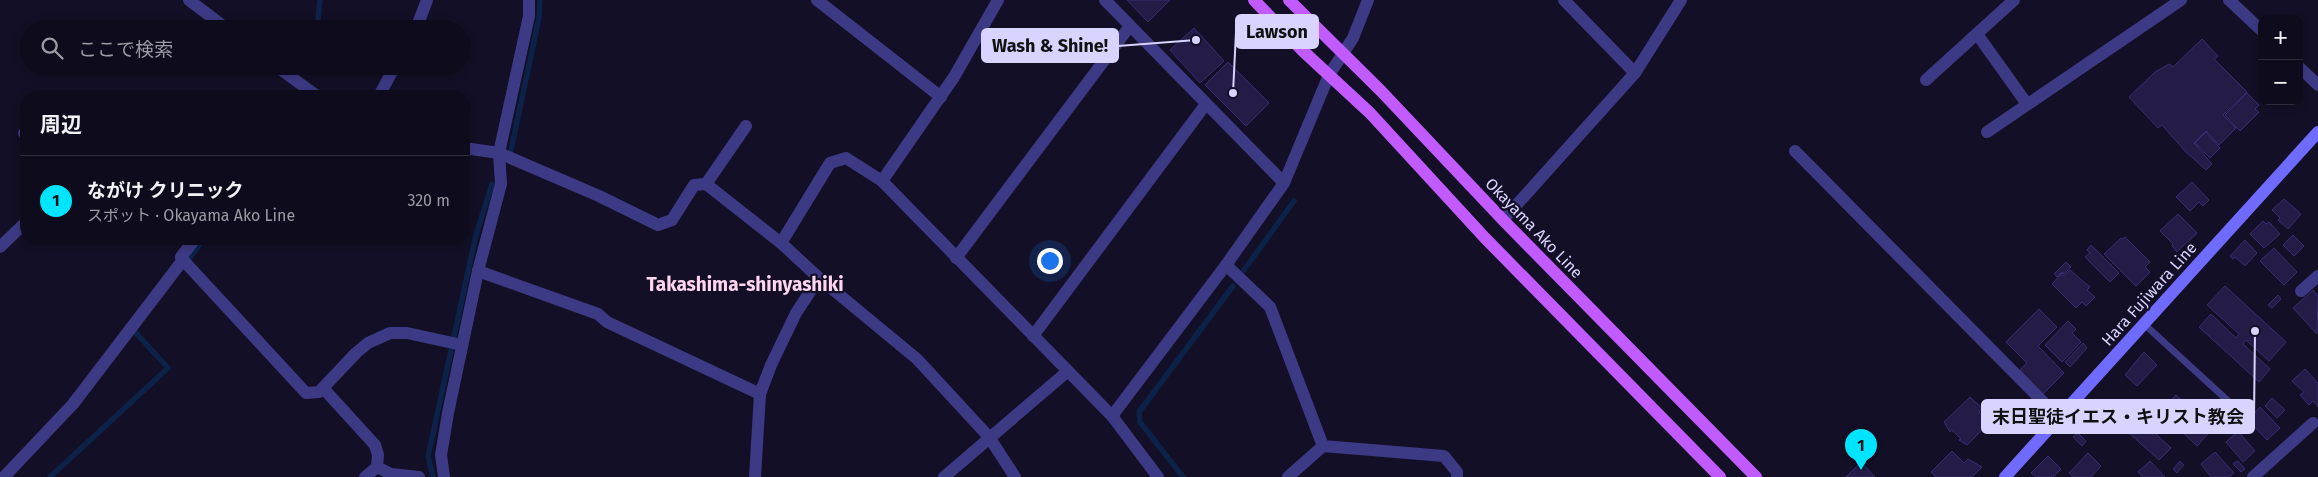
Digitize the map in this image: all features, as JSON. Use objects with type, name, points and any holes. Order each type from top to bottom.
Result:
[{"type":"main road","points":[[1254,0],[1329,76],[1370,114],[1485,238],[1720,477]]},
{"type":"main road","name":"Okayama Ako Line","points":[[1289,0],[1381,91],[1503,220],[1756,477]]},
{"type":"main road","name":"Hara Fujiwara Line","points":[[2004,477],[2318,132]]},
{"type":"street","points":[[189,0],[215,20]]},
{"type":"street","points":[[419,20],[427,0]]},
{"type":"street","points":[[444,477],[441,455],[456,344],[501,184],[499,153],[528,16],[529,0]]},
{"type":"street","points":[[817,0],[941,97]]},
{"type":"street","points":[[882,181],[941,97],[998,0]]},
{"type":"street","points":[[1105,0],[1284,183]]},
{"type":"street","points":[[1112,416],[1226,265],[1284,183],[1329,76],[1353,38],[1368,0]]},
{"type":"street","points":[[1564,0],[1635,74]]},
{"type":"street","points":[[1503,220],[1635,74],[1681,0]]},
{"type":"street","points":[[1926,80],[2014,0]]},
{"type":"street","points":[[1987,132],[2182,0]]},
{"type":"street","points":[[2229,0],[2258,27]]},
{"type":"street","points":[[956,258],[1130,26]]},
{"type":"street","points":[[1977,34],[2027,104]]},
{"type":"street","points":[[2303,71],[2318,85]]},
{"type":"street","points":[[287,75],[304,90]]},
{"type":"street","points":[[382,90],[391,75]]},
{"type":"street","points":[[1033,336],[1206,104]]},
{"type":"street","points":[[706,184],[746,126]]},
{"type":"street","points":[[470,149],[499,153],[599,196],[658,225],[672,220],[694,185],[706,184],[781,243],[818,278],[918,360],[989,438],[1015,477]]},
{"type":"street","points":[[1795,151],[2059,418]]},
{"type":"street","points":[[781,243],[830,163],[846,158],[882,181],[1068,371],[1112,416],[1158,477]]},
{"type":"street","points":[[0,247],[20,228]]},
{"type":"street","points":[[190,245],[181,257],[183,260],[306,393],[319,392],[368,343],[390,333],[407,333],[456,344]]},
{"type":"street","points":[[4,477],[73,404],[183,260]]},
{"type":"street","points":[[1226,265],[1270,307],[1323,446]]},
{"type":"street","points":[[478,271],[598,314],[607,322],[760,394]]},
{"type":"street","points":[[2301,291],[2318,276]]},
{"type":"street","points":[[755,477],[760,394],[770,365],[796,313],[818,278]]},
{"type":"street","points":[[944,477],[1068,371]]},
{"type":"street","points":[[323,388],[375,445],[378,455],[377,467],[365,477]]},
{"type":"street","points":[[2253,477],[2313,423]]},
{"type":"street","points":[[1288,477],[1323,446],[1444,456],[1457,472],[1457,477]]},
{"type":"street","points":[[377,467],[391,474],[419,477]]},
{"type":"lane","points":[[2144,324],[2238,410]]},
{"type":"building","points":[[1127,0],[1170,0],[1148,22]]},
{"type":"building","points":[[1194,28],[1224,61],[1200,83],[1170,50]]},
{"type":"building","points":[[2202,39],[2218,56],[2214,59],[2247,92],[2223,115],[2236,128],[2219,145],[2206,131],[2194,143],[2212,164],[2206,170],[2185,151],[2162,125],[2158,128],[2129,97],[2155,72],[2169,64],[2173,67]]},
{"type":"building","points":[[1228,62],[1269,103],[1246,126],[1205,85]]},
{"type":"building","points":[[2247,93],[2259,105],[2255,109],[2259,112],[2240,131],[2225,115]]},
{"type":"building","points":[[2206,132],[2220,148],[2210,158],[2195,143]]},
{"type":"building","points":[[2192,182],[2209,200],[2203,206],[2199,202],[2190,211],[2176,197]]},
{"type":"building","points":[[2284,199],[2301,214],[2288,229],[2278,220],[2280,218],[2272,210]]},
{"type":"building","points":[[2178,214],[2197,233],[2177,252],[2172,246],[2173,244],[2160,231]]},
{"type":"building","points":[[2263,221],[2266,224],[2269,222],[2280,234],[2264,248],[2250,234]]},
{"type":"building","points":[[2293,235],[2304,246],[2294,256],[2283,245]]},
{"type":"building","points":[[2125,237],[2150,262],[2145,267],[2150,272],[2136,286],[2104,254],[2121,238]]},
{"type":"building","points":[[2245,240],[2257,253],[2245,266],[2235,257],[2233,259],[2230,256]]},
{"type":"building","points":[[2091,245],[2119,273],[2110,282],[2085,257],[2090,253],[2087,250]]},
{"type":"building","points":[[2274,248],[2297,272],[2284,285],[2260,261]]},
{"type":"building","points":[[2066,262],[2071,267],[2064,274],[2062,272],[2057,277],[2054,274]]},
{"type":"building","points":[[2070,270],[2090,287],[2087,290],[2095,297],[2086,306],[2082,302],[2076,308],[2052,284],[2062,273],[2064,276]]},
{"type":"building","points":[[2225,286],[2286,342],[2269,361],[2246,340],[2243,344],[2270,369],[2259,382],[2199,327],[2211,314],[2236,338],[2239,334],[2207,305]]},
{"type":"building","points":[[2313,290],[2318,296],[2317,334],[2293,308]]},
{"type":"building","points":[[2278,295],[2281,299],[2272,308],[2268,305]]},
{"type":"building","points":[[2039,309],[2057,327],[2038,346],[2064,373],[2043,394],[2020,370],[2027,363],[2006,342]]},
{"type":"building","points":[[2068,321],[2076,329],[2072,333],[2081,342],[2062,362],[2045,345]]},
{"type":"building","points":[[2083,343],[2087,348],[2070,367],[2065,362]]},
{"type":"building","points":[[2144,352],[2157,365],[2137,386],[2125,375]]},
{"type":"building","points":[[2305,369],[2318,383],[2318,407],[2313,401],[2309,405],[2300,395],[2304,392],[2292,381]]},
{"type":"building","points":[[2176,395],[2196,413],[2199,409],[2216,425],[2197,446],[2161,412]]},
{"type":"building","points":[[1970,397],[1982,408],[1979,412],[1990,422],[1967,445],[1959,440],[1961,439],[1952,430],[1950,432],[1944,422]]},
{"type":"building","points":[[2272,398],[2285,410],[2277,418],[2265,406]]},
{"type":"building","points":[[2260,407],[2280,428],[2267,440],[2248,420]]},
{"type":"building","points":[[2131,411],[2171,448],[2159,460],[2119,424]]},
{"type":"building","points":[[2238,431],[2255,451],[2243,462],[2226,442]]},
{"type":"building","points":[[2078,433],[2086,441],[2082,446],[2073,437]]},
{"type":"building","points":[[1952,451],[1964,463],[1968,459],[1982,467],[1972,477],[1936,477],[1931,472]]},
{"type":"building","points":[[2215,452],[2234,473],[2229,477],[2211,477],[2201,464]]},
{"type":"building","points":[[2088,453],[2101,466],[2091,477],[2073,477],[2069,473]]},
{"type":"building","points":[[2048,456],[2061,469],[2053,477],[2036,477],[2031,473]]},
{"type":"building","points":[[2150,461],[2165,477],[2143,477],[2138,472]]},
{"type":"building","points":[[2180,461],[2184,465],[2177,473],[2173,469]]},
{"type":"building","points":[[2238,461],[2245,469],[2241,472],[2233,464]]},
{"type":"building","points":[[1861,462],[1875,477],[1846,477]]},
{"type":"waterway","points":[[318,20],[320,0]]},
{"type":"waterway","points":[[511,150],[539,18],[540,0]]},
{"type":"waterway","points":[[433,477],[428,456],[476,235],[492,184]]},
{"type":"waterway","points":[[1244,270],[1294,201]]},
{"type":"waterway","points":[[188,260],[199,245]]},
{"type":"waterway","points":[[1183,477],[1140,422],[1139,412],[1233,286]]},
{"type":"waterway","points":[[50,477],[168,368],[136,333]]},
{"type":"place","name":"Wash & Shine!","points":[[1196,40]]},
{"type":"place","name":"Lawson","points":[[1233,93]]},
{"type":"place","name":"末日聖徒イエス・キリスト教会","points":[[2255,331]]},
{"type":"place","name":"ながけ クリニック","points":[[1861,470]]},
{"type":"district","name":"Takashima-shinyashiki","points":[[745,284]]}]
